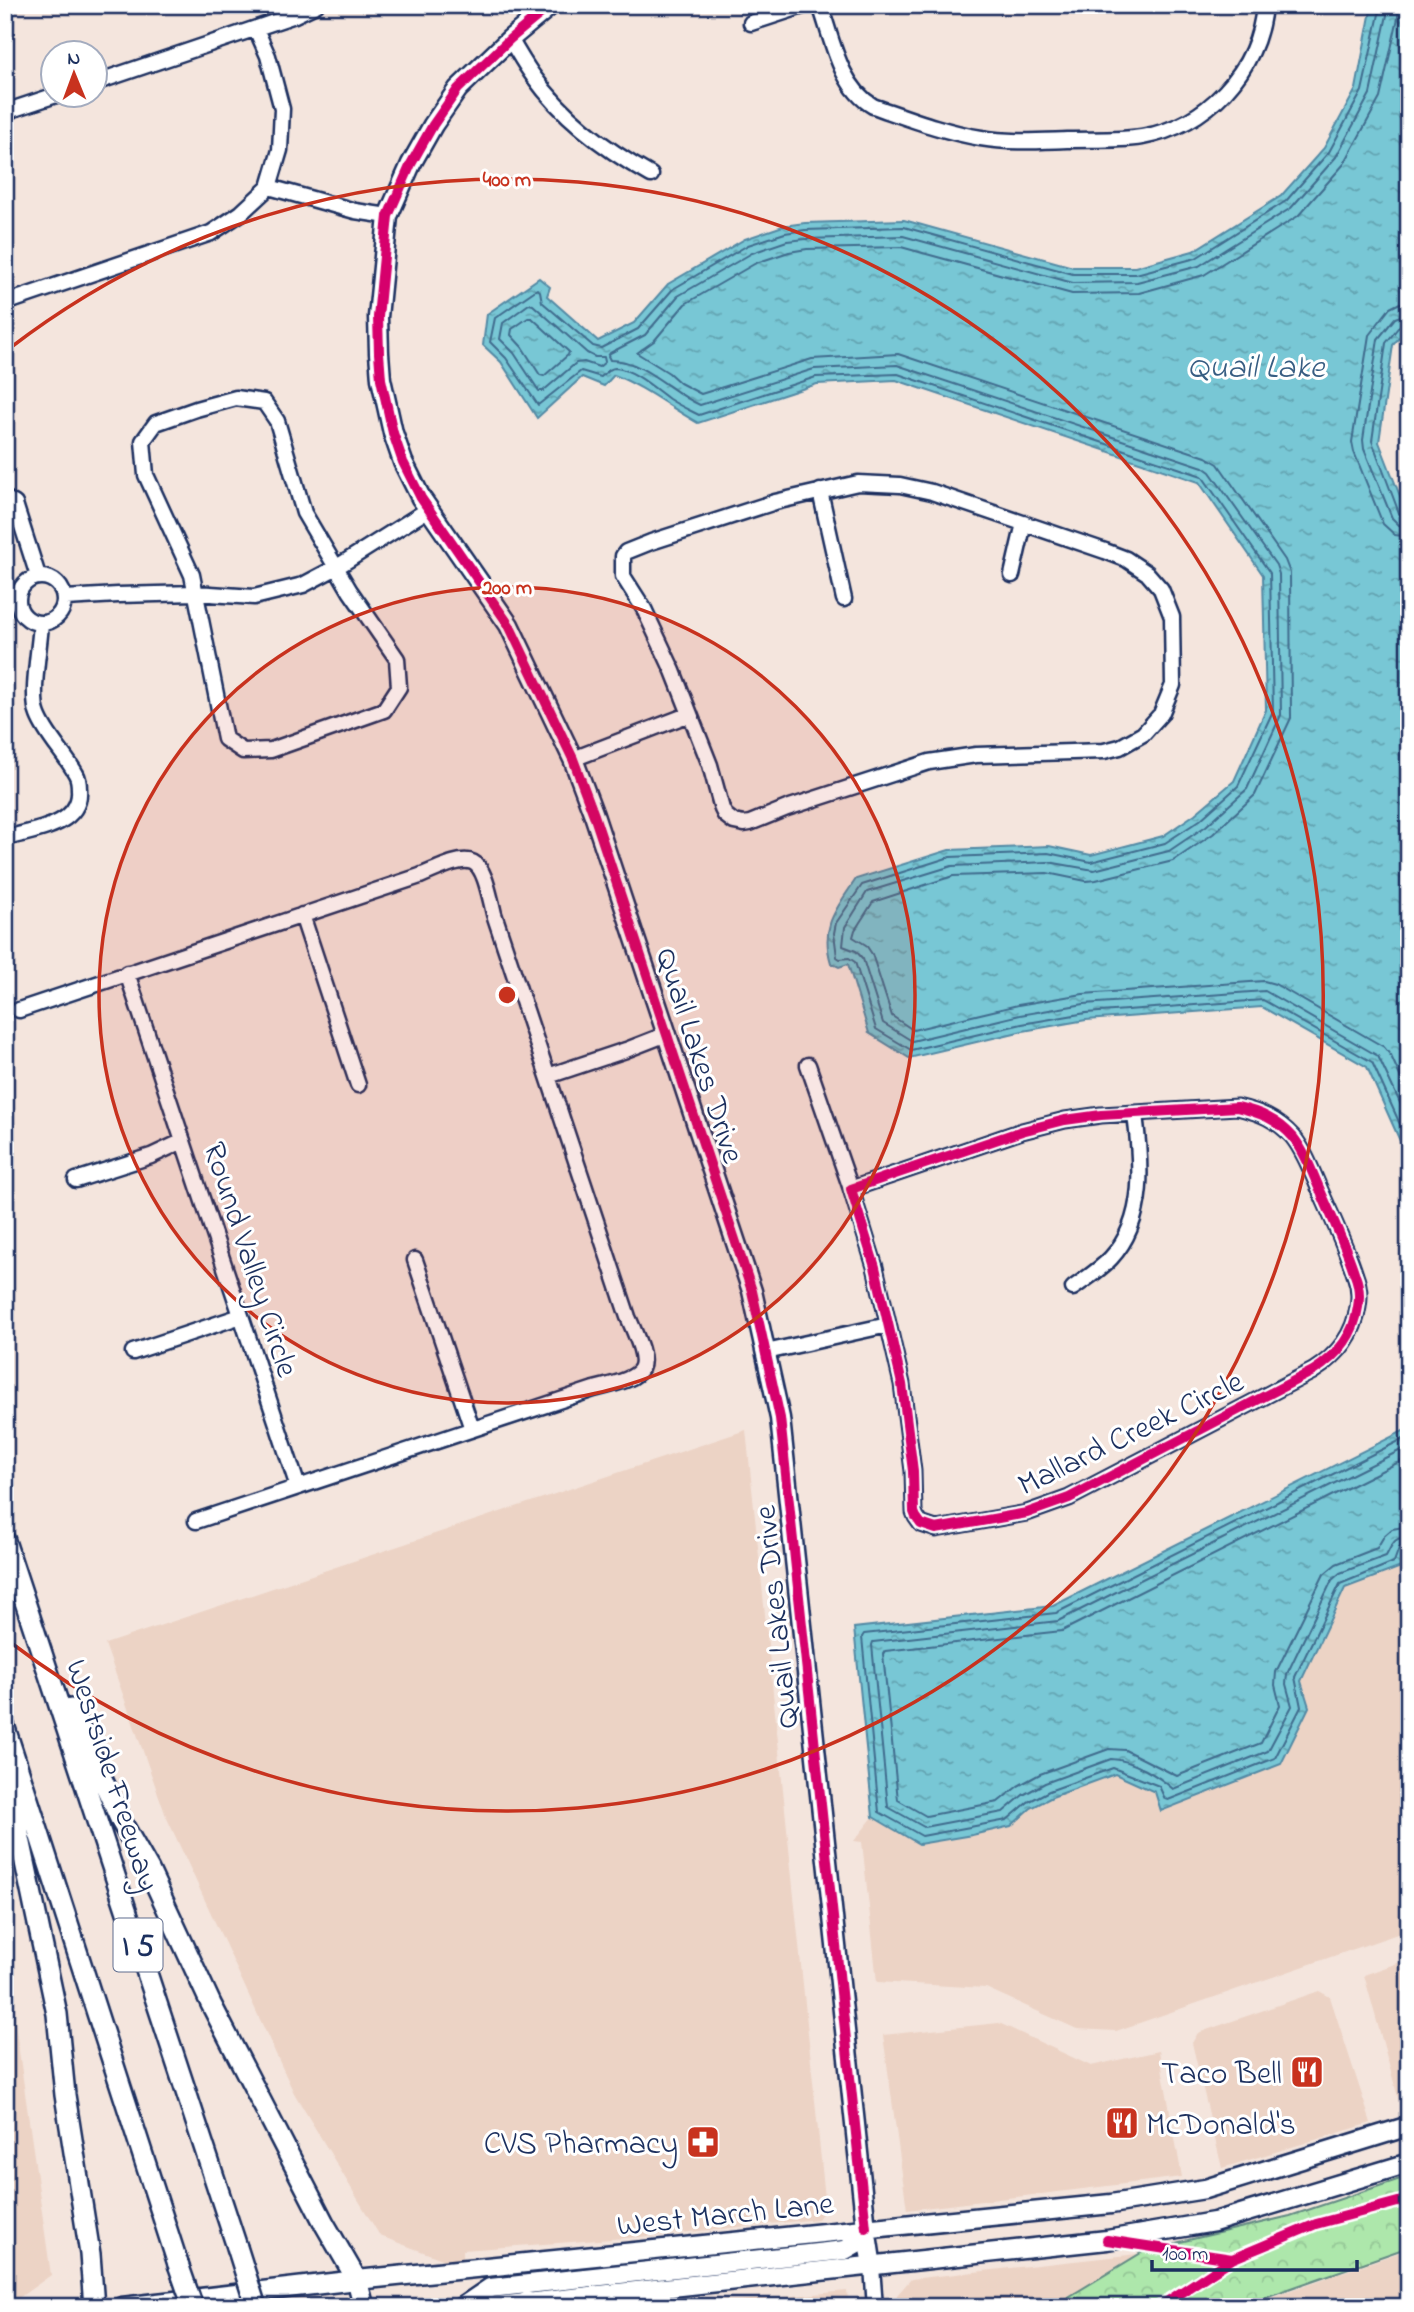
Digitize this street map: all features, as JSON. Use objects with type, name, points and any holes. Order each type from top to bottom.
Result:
[{"type":"highway","name":"Westside Freeway","points":[[5,1541],[256,2307]]},
{"type":"highway","points":[[39,1642],[121,1821],[149,1870],[211,2004],[324,2223],[357,2280],[364,2307]]},
{"type":"highway","name":"I 5","points":[[5,1728],[193,2307]]},
{"type":"highway","points":[[13,1752],[11,1796],[57,2014],[65,2095],[90,2254],[94,2307]]},
{"type":"main road","name":"Quail Lakes Drive","points":[[551,5],[510,39],[458,89],[411,164],[388,216],[378,317],[382,379],[403,462],[429,509],[509,625],[573,759],[594,815],[751,1291],[780,1418],[785,1455],[872,2267]]},
{"type":"main road","name":"West March Lane","points":[[122,2307],[357,2280],[1111,2204],[1205,2189],[1409,2126]]},
{"type":"main road","points":[[488,2307],[1107,2240],[1214,2222],[1409,2163]]},
{"type":"main road","points":[[462,2307],[490,2288],[845,2250],[856,2243],[866,2228]]},
{"type":"street","points":[[108,78],[256,29],[316,5]]},
{"type":"street","points":[[751,23],[806,5]]},
{"type":"street","points":[[820,5],[850,86],[864,101],[969,135],[1022,141],[1142,137],[1175,127],[1199,114],[1220,98],[1242,70],[1257,37],[1264,5]]},
{"type":"street","points":[[5,303],[211,233],[241,213],[269,187],[279,150],[282,109],[268,56],[256,29]]},
{"type":"street","points":[[510,39],[534,77],[571,119],[618,156],[651,175]]},
{"type":"street","points":[[5,112],[38,101]]},
{"type":"street","points":[[269,187],[355,211],[388,216]]},
{"type":"street","points":[[236,398],[264,402],[277,421],[304,513],[337,567],[397,659],[399,687],[384,710],[271,750],[243,751],[225,739],[192,575],[146,475],[143,441],[156,423],[196,408],[236,398]]},
{"type":"street","points":[[858,483],[900,485],[932,492],[1126,559],[1147,573],[1165,597],[1172,617],[1172,685],[1161,714],[1132,742],[1104,751],[976,754],[929,762],[787,808],[750,824],[734,822],[722,809],[710,765],[673,671],[644,609],[623,576],[623,556],[626,552],[651,542],[775,502],[820,491],[858,483]]},
{"type":"street","points":[[820,491],[844,599]]},
{"type":"street","points":[[5,498],[15,504],[38,576]]},
{"type":"street","points":[[65,598],[196,593],[254,597],[303,585],[337,567],[429,509]]},
{"type":"street","points":[[1012,575],[1024,523]]},
{"type":"street","points":[[38,576],[53,579],[59,584],[65,598],[61,613],[48,622],[40,623],[21,612],[18,597],[25,583],[38,576]]},
{"type":"street","points":[[5,838],[60,823],[74,811],[80,796],[78,776],[37,713],[35,689],[40,623]]},
{"type":"street","points":[[573,759],[690,714]]},
{"type":"street","points":[[19,1010],[460,860],[474,863],[486,879],[494,914],[643,1359],[640,1370],[628,1380],[196,1521]]},
{"type":"street","points":[[302,915],[358,1085]]},
{"type":"street","name":"Round Valley Circle","points":[[127,973],[298,1487]]},
{"type":"street","points":[[548,1076],[667,1034]]},
{"type":"street","name":"Mallard Creek Circle","points":[[808,1065],[875,1266],[906,1414],[913,1471],[914,1512],[921,1524],[936,1529],[1027,1513],[1069,1498],[1313,1371],[1337,1353],[1352,1331],[1358,1308],[1355,1274],[1303,1153],[1291,1135],[1266,1115],[1237,1107],[1065,1120],[1022,1131],[851,1189]]},
{"type":"street","points":[[1073,1288],[1111,1258],[1132,1222],[1140,1180],[1135,1114]]},
{"type":"street","points":[[76,1180],[150,1156],[183,1141]]},
{"type":"street","points":[[415,1260],[472,1429]]},
{"type":"street","points":[[133,1352],[241,1316]]},
{"type":"street","points":[[766,1352],[888,1325]]},
{"type":"street","points":[[872,2267],[875,2307]]},
{"type":"shaded area","points":[[746,1430],[826,2208],[818,2219],[639,2237],[463,2250],[463,2258],[445,2260],[380,2236],[294,2093],[166,1816],[105,1644]]},
{"type":"shaded area","points":[[1404,1551],[1409,1553],[1409,1930],[1116,2031],[1077,2029],[986,1988],[877,1982],[862,1842],[854,1841],[873,1817],[920,1844],[972,1835],[1011,1826],[1031,1808],[1052,1797],[1115,1774],[1155,1792],[1161,1810],[1301,1681],[1346,1588],[1401,1567]]},
{"type":"shaded area","points":[[1409,1959],[1409,2105],[1401,2108],[1364,1975]]},
{"type":"shaded area","points":[[5,1972],[12,2002],[51,2275],[13,2302],[5,2302]]},
{"type":"shaded area","points":[[1319,1991],[1330,1997],[1371,2123],[1222,2168],[1192,2043],[1198,2033]]},
{"type":"shaded area","points":[[999,2023],[1091,2066],[1159,2051],[1182,2177],[907,2210],[883,2035]]},
{"type":"shaded area","points":[[1409,2249],[1409,2307],[1243,2307]]},
{"type":"shaded area","points":[[1138,2254],[1051,2307],[898,2307],[897,2295],[911,2279]]},
{"type":"shaded area","points":[[847,2291],[849,2307],[676,2307]]},
{"type":"green space","points":[[1409,2176],[1409,2247],[1237,2307],[1052,2307],[1146,2250],[1290,2216]]},
{"type":"water","name":"Quail Lake","points":[[1372,5],[1409,5],[1409,326],[1393,345],[1379,442],[1409,519],[1409,1161],[1367,1067],[1262,1007],[1086,1020],[1023,1031],[909,1058],[869,1033],[848,964],[839,967],[831,963],[827,938],[829,928],[836,909],[856,879],[949,850],[1049,846],[1091,855],[1163,836],[1195,814],[1234,781],[1266,710],[1263,575],[1199,482],[896,380],[817,384],[698,423],[647,391],[614,375],[604,386],[582,377],[537,418],[501,362],[483,345],[487,314],[539,278],[550,287],[547,296],[598,341],[634,323],[668,284],[745,239],[783,226],[805,223],[904,220],[1073,267],[1135,267],[1193,251],[1281,196],[1324,148],[1356,89]]},
{"type":"water","points":[[1409,1428],[1409,1553],[1404,1552],[1401,1567],[1345,1588],[1301,1681],[1309,1707],[1281,1764],[1161,1811],[1155,1792],[1115,1774],[1052,1797],[1031,1808],[1011,1826],[919,1844],[873,1817],[854,1628],[1053,1606]]},
{"type":"cycle path","points":[[551,5],[510,39],[458,89],[411,164],[388,216],[378,317],[381,379],[393,433],[403,462],[421,498],[509,625],[573,759],[752,1291],[780,1418],[866,2228]]},
{"type":"cycle path","points":[[1237,1107],[1274,1121],[1293,1137],[1305,1156],[1343,1243],[1358,1287],[1359,1299],[1353,1327],[1337,1352],[1313,1371],[1069,1498],[1027,1513],[936,1529],[921,1524],[914,1512],[913,1471],[902,1384],[875,1267],[851,1189],[1022,1131],[1065,1120],[1101,1115],[1237,1107]]},
{"type":"cycle path","points":[[1159,2307],[1232,2259],[1316,2224],[1409,2199]]},
{"type":"cycle path","points":[[1107,2240],[1232,2259]]},
{"type":"place","name":"Taco Bell","points":[[1307,2072]]},
{"type":"place","name":"McDonald's","points":[[1122,2123]]},
{"type":"place","name":"CVS Pharmacy","points":[[703,2142]]}]
